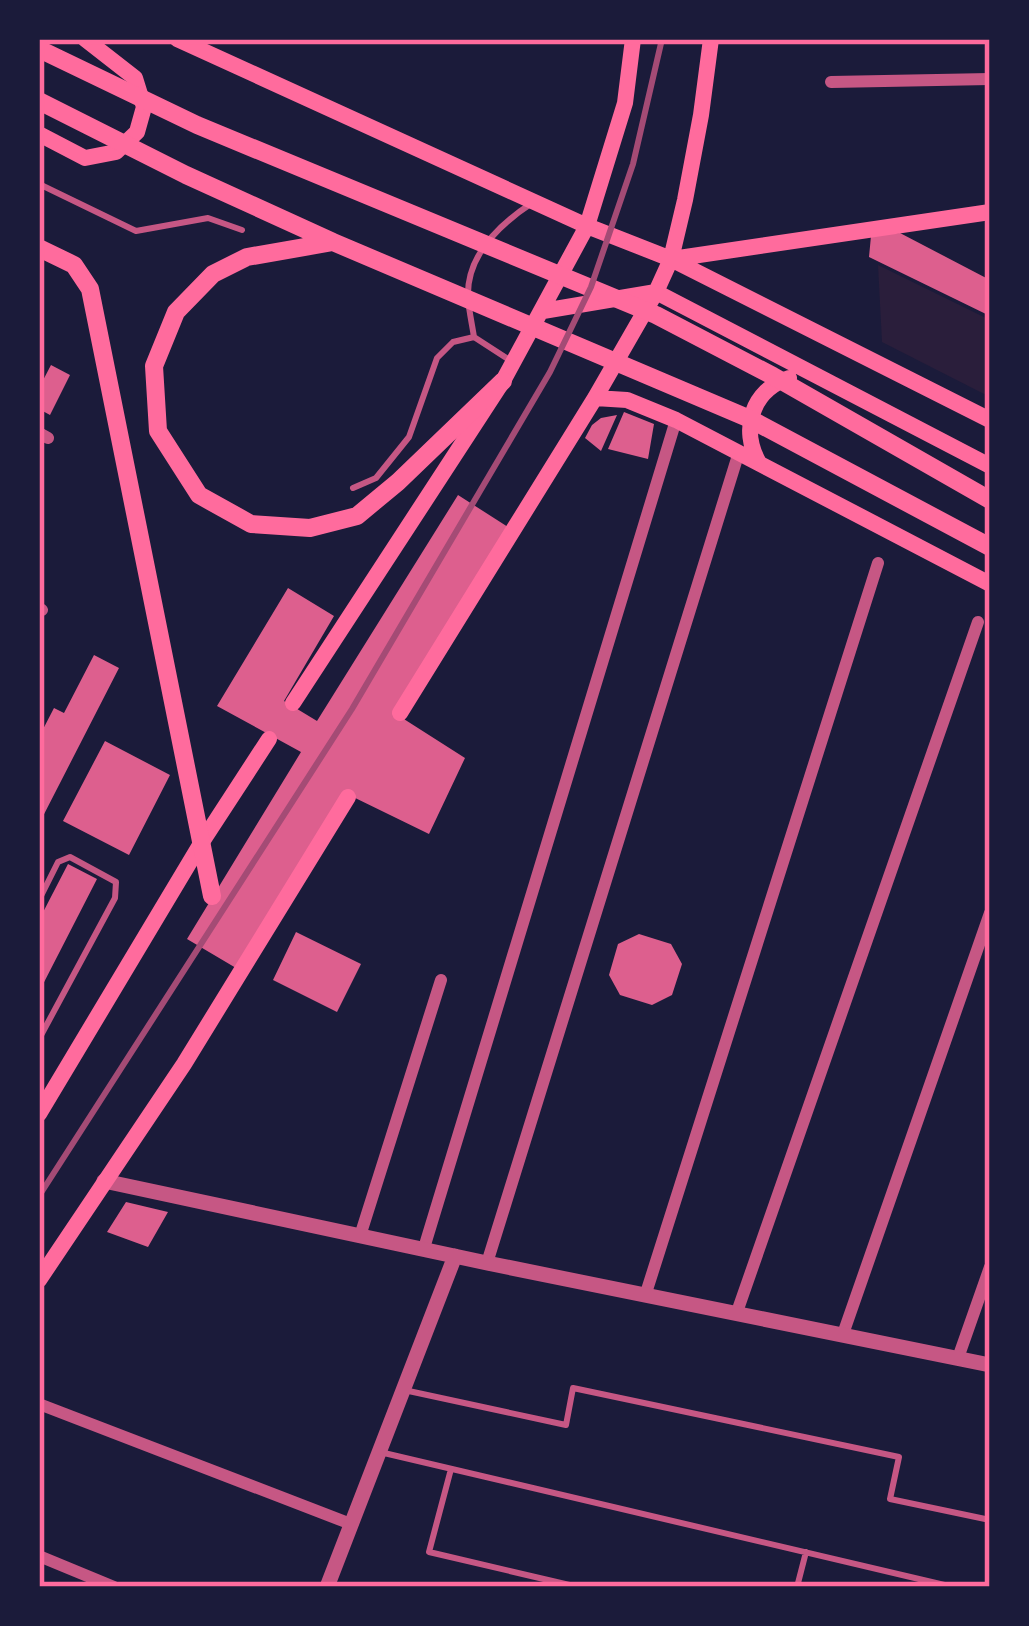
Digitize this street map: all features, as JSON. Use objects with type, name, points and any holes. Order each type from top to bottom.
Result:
[{"type":"highway","points":[[39,49],[197,125],[656,315],[990,500]]},
{"type":"highway","points":[[39,101],[333,242],[750,419],[990,547]]},
{"type":"highway","points":[[333,242],[247,257],[213,274],[176,312],[154,366],[158,431],[200,495],[251,524],[310,528],[356,516],[503,381]]},
{"type":"highway","points":[[39,248],[74,265],[90,289],[212,896]]},
{"type":"main road","points":[[39,134],[85,158],[116,152],[137,132],[143,107],[135,78],[86,39]]},
{"type":"main road","points":[[177,39],[587,226],[671,259],[990,421]]},
{"type":"main road","points":[[293,703],[503,381],[587,226],[625,103],[633,39]]},
{"type":"main road","points":[[400,713],[656,292],[671,259],[698,136],[711,39]]},
{"type":"main road","points":[[671,259],[990,212]]},
{"type":"main road","points":[[543,311],[656,292],[990,466]]},
{"type":"main road","points":[[759,463],[750,438],[753,410],[772,384],[814,374]]},
{"type":"main road","points":[[595,398],[627,400],[676,420],[990,584]]},
{"type":"main road","points":[[39,1114],[46,1084],[269,739]]},
{"type":"main road","points":[[39,1280],[184,1064],[348,797]]},
{"type":"street","points":[[831,82],[990,79]]},
{"type":"street","points":[[424,1248],[676,420]]},
{"type":"street","points":[[487,1263],[739,452]]},
{"type":"street","points":[[646,1293],[878,563]]},
{"type":"street","points":[[737,1312],[978,622]]},
{"type":"street","points":[[843,1334],[990,913]]},
{"type":"street","points":[[360,1236],[441,980]]},
{"type":"street","points":[[104,1181],[990,1364]]},
{"type":"street","points":[[327,1587],[455,1256]]},
{"type":"street","points":[[958,1358],[990,1267]]},
{"type":"street","points":[[39,1404],[351,1524]]},
{"type":"street","points":[[39,1556],[114,1587]]},
{"type":"lane","points":[[39,184],[136,231],[208,218],[242,230]]},
{"type":"lane","points":[[514,363],[474,337],[467,293],[479,255],[502,224],[534,202]]},
{"type":"lane","points":[[353,488],[376,478],[409,437],[437,358],[453,343],[474,337]]},
{"type":"lane","points":[[39,900],[58,862],[70,857],[116,882],[115,898],[39,1039]]},
{"type":"lane","points":[[404,1390],[566,1424],[573,1388],[899,1457],[890,1499],[990,1520]]},
{"type":"lane","points":[[380,1452],[953,1587]]},
{"type":"lane","points":[[451,1469],[429,1552],[578,1587]]},
{"type":"lane","points":[[797,1587],[806,1552]]},
{"type":"shaded area","points":[[878,265],[990,320],[990,397],[882,342]]},
{"type":"building","points":[[900,233],[990,280],[990,316],[869,257],[871,236]]},
{"type":"building","points":[[51,365],[70,375],[50,415],[39,409],[39,388]]},
{"type":"building","points":[[624,412],[654,424],[648,459],[608,449]]},
{"type":"building","points":[[617,415],[601,451],[585,438],[601,418]]},
{"type":"building","points":[[458,495],[508,527],[396,714],[465,758],[429,834],[347,794],[236,968],[187,939],[301,752],[217,706],[288,588],[334,616],[284,701],[317,721]]},
{"type":"building","points":[[94,655],[119,668],[39,824],[39,737],[54,708],[64,713]]},
{"type":"building","points":[[105,741],[170,775],[129,855],[63,821]]},
{"type":"building","points":[[68,864],[97,879],[39,992],[39,920]]},
{"type":"building","points":[[296,932],[361,964],[337,1012],[273,980]]},
{"type":"building","points":[[639,934],[671,944],[682,964],[672,995],[652,1005],[620,995],[609,975],[618,944]]},
{"type":"building","points":[[126,1202],[168,1212],[148,1247],[107,1232]]},
{"type":"railway","points":[[39,1196],[352,709],[550,372],[591,287],[633,164],[662,39]]}]
